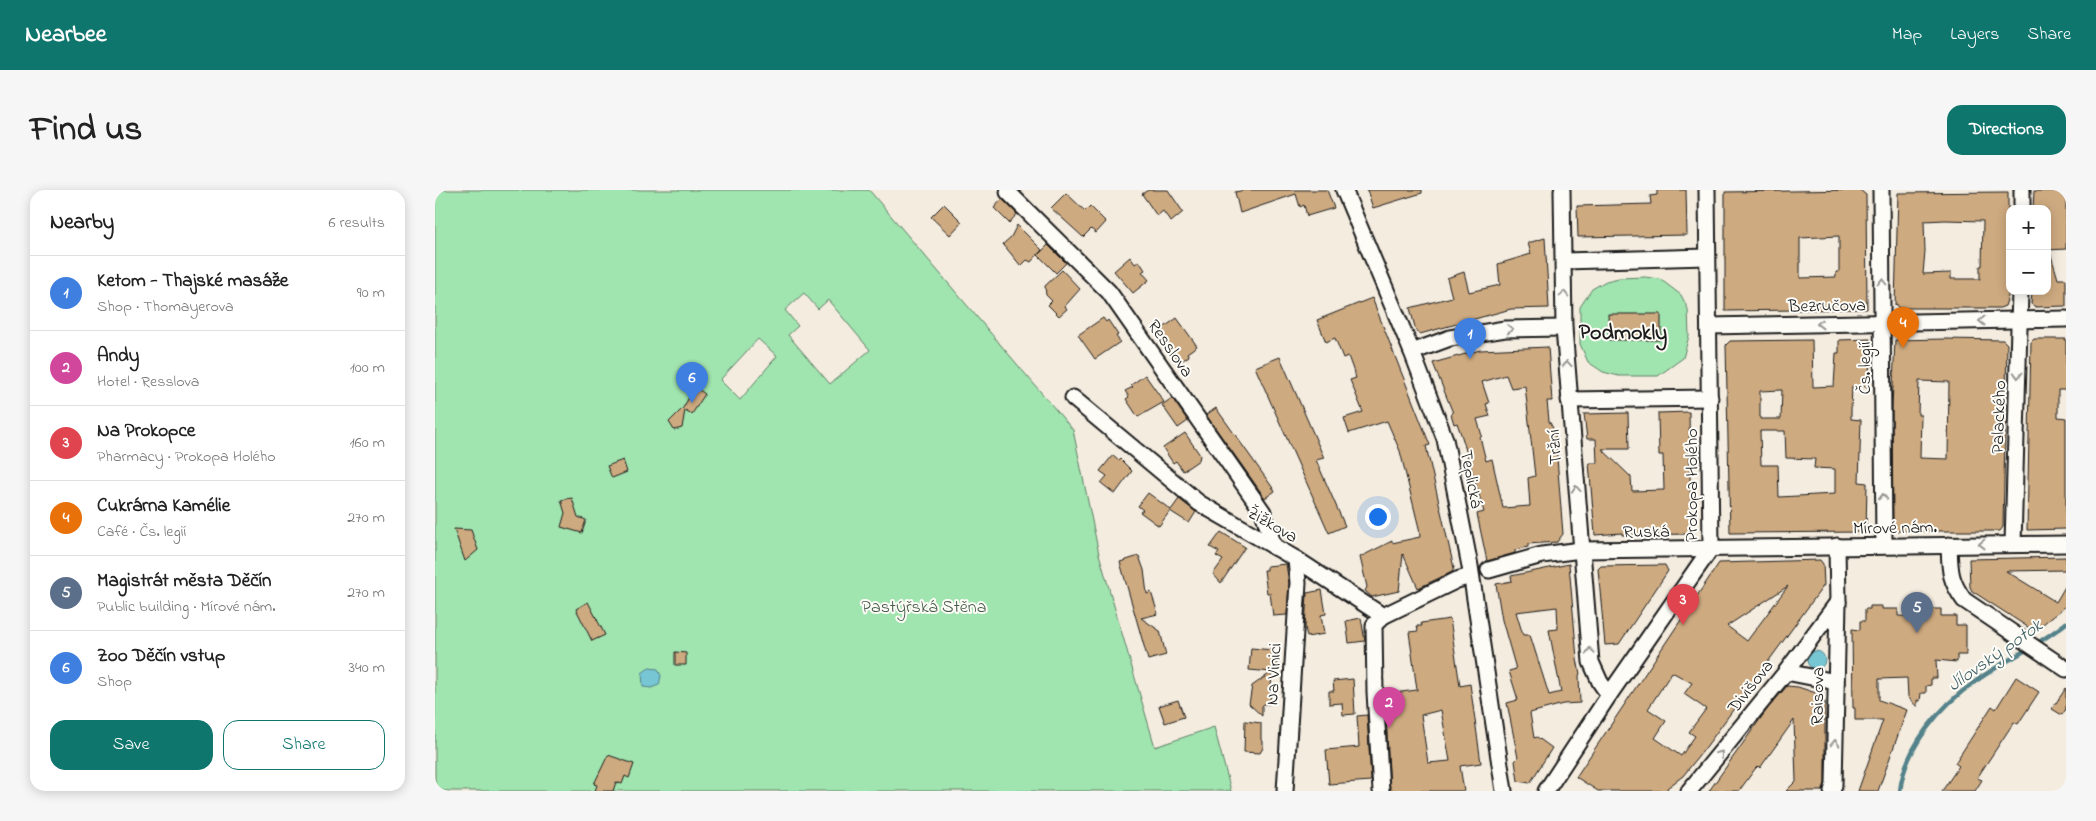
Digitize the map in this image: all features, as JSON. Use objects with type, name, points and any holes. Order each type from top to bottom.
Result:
[{"type":"street","name":"Teplická","points":[[1344,190],[1412,352],[1445,439],[1471,576],[1504,791]]},
{"type":"street","name":"Tržní","points":[[1563,190],[1564,328],[1591,662],[1599,682],[1609,695]]},
{"type":"street","name":"Prokopa Holého","points":[[1546,791],[1609,695],[1711,548],[1707,190]]},
{"type":"street","name":"Čs. legií","points":[[1881,190],[1884,545]]},
{"type":"street","points":[[2021,205],[2022,190]]},
{"type":"street","name":"Resslova","points":[[1008,192],[1109,292],[1263,512],[1274,547]]},
{"type":"street","points":[[1564,261],[1707,257]]},
{"type":"street","name":"Palackého","points":[[2013,544],[2020,295]]},
{"type":"street","name":"Bezručova","points":[[1709,326],[2066,319]]},
{"type":"street","points":[[1412,352],[1450,338],[1505,329],[1564,328]]},
{"type":"street","name":"Žižkova","points":[[1073,398],[1199,503],[1296,559],[1383,616]]},
{"type":"street","points":[[1569,400],[1710,398]]},
{"type":"street","points":[[1949,545],[2066,544]]},
{"type":"street","name":"Mírové nám.","points":[[1838,602],[1837,546],[1949,545],[1950,576],[1954,587],[1964,600],[2066,669]]},
{"type":"street","name":"Ruská","points":[[1489,570],[1541,555],[1581,550],[1837,546]]},
{"type":"street","name":"Na Vinici","points":[[1285,791],[1298,583],[1296,559]]},
{"type":"street","points":[[1381,791],[1375,692],[1375,625],[1383,616],[1457,580],[1471,576]]},
{"type":"street","name":"Divišova","points":[[1689,791],[1786,672],[1838,602]]},
{"type":"street","name":"Raisova","points":[[1832,791],[1834,785],[1838,602]]},
{"type":"street","points":[[1786,672],[1836,682]]},
{"type":"green space","name":"Pastýřská Stěna","points":[[435,190],[869,190],[1073,430],[1099,554],[1155,747],[1214,727],[1231,791],[435,791]],"holes":[[[804,293],[818,309],[828,300],[870,350],[830,384],[788,335],[798,326],[785,310]],[[758,339],[777,356],[740,400],[720,380]]]},
{"type":"green space","points":[[1645,277],[1660,279],[1681,295],[1688,309],[1689,336],[1683,358],[1658,376],[1619,376],[1603,372],[1588,362],[1580,344],[1580,307],[1592,289],[1606,281],[1619,278]]},
{"type":"water","points":[[1812,651],[1820,651],[1825,656],[1823,667],[1812,669],[1807,664],[1807,656]]},
{"type":"water","points":[[649,668],[658,669],[661,676],[659,685],[651,688],[643,687],[642,673]]},
{"type":"building","points":[[1148,190],[1168,190],[1183,212],[1171,222],[1163,211],[1157,216],[1142,194]]},
{"type":"building","points":[[1245,190],[1327,190],[1334,208],[1307,216],[1304,205],[1300,207],[1296,194],[1240,213],[1235,192]]},
{"type":"building","points":[[1367,190],[1422,190],[1422,193],[1373,208]]},
{"type":"building","points":[[1657,190],[1686,190],[1687,235],[1578,237],[1577,206],[1651,204],[1650,196],[1657,195]]},
{"type":"building","points":[[1860,190],[1866,195],[1867,309],[1725,311],[1725,192]],"holes":[[[1839,236],[1839,272],[1836,272],[1836,277],[1800,278],[1800,238]]]},
{"type":"building","points":[[2034,191],[2066,191],[2066,249],[2051,250],[2051,205],[2033,205]]},
{"type":"building","points":[[2008,192],[2008,205],[2006,205],[2006,295],[2008,297],[2005,306],[2000,308],[1898,308],[1897,304],[1895,305],[1898,193]],"holes":[[[1924,221],[1983,221],[1982,266],[1980,266],[1980,279],[1951,279],[1951,273],[1923,274],[1925,251]]]},
{"type":"building","points":[[1066,193],[1085,211],[1090,206],[1106,222],[1096,233],[1091,229],[1083,237],[1051,208]]},
{"type":"building","points":[[1002,199],[1017,214],[1009,223],[994,208]]},
{"type":"building","points":[[944,204],[962,222],[950,235],[931,217]]},
{"type":"building","points":[[1017,225],[1042,250],[1031,262],[1027,260],[1021,266],[1003,244],[1011,237]]},
{"type":"building","points":[[1545,238],[1549,308],[1511,309],[1420,334],[1416,331],[1410,308],[1452,297],[1447,278],[1464,272],[1469,292],[1500,285],[1498,264],[1531,254],[1528,243]]},
{"type":"building","points":[[1048,245],[1066,263],[1056,273],[1038,255]]},
{"type":"building","points":[[2051,255],[2058,279],[2066,279],[2066,306],[2036,307],[2031,304],[2032,295],[2051,295]]},
{"type":"building","points":[[1130,257],[1135,264],[1139,261],[1145,270],[1142,272],[1149,280],[1133,293],[1114,271]]},
{"type":"building","points":[[1062,270],[1080,289],[1065,306],[1067,309],[1059,316],[1048,305],[1052,301],[1046,295],[1045,286]]},
{"type":"building","points":[[1372,298],[1430,445],[1426,446],[1454,568],[1452,572],[1418,588],[1403,554],[1399,591],[1372,597],[1365,591],[1367,587],[1360,557],[1392,541],[1392,543],[1420,537],[1419,528],[1400,451],[1387,421],[1349,433],[1344,418],[1363,412],[1350,380],[1356,378],[1348,356],[1343,358],[1335,338],[1326,342],[1317,320]]},
{"type":"building","points":[[1608,314],[1661,314],[1661,340],[1609,340]]},
{"type":"building","points":[[1103,318],[1106,322],[1108,320],[1118,335],[1116,336],[1120,342],[1095,359],[1078,335]]},
{"type":"building","points":[[1177,318],[1197,346],[1187,353],[1189,356],[1180,362],[1159,331]]},
{"type":"building","points":[[1870,339],[1869,387],[1852,386],[1851,410],[1851,419],[1861,420],[1859,482],[1867,483],[1866,532],[1730,533],[1726,345],[1730,341],[1812,340],[1813,387],[1834,386],[1836,353],[1839,353],[1839,340]],"holes":[[[1782,390],[1781,419],[1760,419],[1760,391]],[[1760,431],[1785,431],[1786,458],[1815,459],[1814,468],[1835,469],[1835,494],[1779,497],[1778,465],[1761,465]]]},
{"type":"building","points":[[2034,339],[2066,339],[2066,390],[2058,390],[2058,417],[2066,418],[2066,529],[2027,530],[2031,342]]},
{"type":"building","points":[[1895,340],[2003,340],[2007,344],[2003,527],[2000,531],[1893,531],[1892,407]],"holes":[[[1919,381],[1949,382],[1948,459],[1920,458],[1921,415],[1918,415]]]},
{"type":"building","points":[[1548,347],[1552,401],[1547,401],[1549,421],[1555,432],[1563,534],[1557,542],[1528,544],[1528,547],[1515,550],[1515,553],[1487,561],[1477,514],[1484,512],[1462,437],[1457,423],[1454,424],[1451,414],[1453,413],[1433,363],[1480,350]],"holes":[[[1506,375],[1511,388],[1525,386],[1535,476],[1528,478],[1530,506],[1503,508],[1492,459],[1486,461],[1477,419],[1490,416],[1486,404],[1489,403],[1482,382]]]},
{"type":"building","points":[[1280,357],[1324,458],[1316,460],[1345,526],[1329,533],[1255,367]]},
{"type":"building","points":[[1145,375],[1164,402],[1138,417],[1126,399],[1129,397],[1125,391],[1133,387],[1131,385]]},
{"type":"building","points":[[695,387],[705,394],[692,414],[685,410],[682,428],[674,430],[669,422],[683,408]]},
{"type":"building","points":[[1172,398],[1188,421],[1178,428],[1162,405]]},
{"type":"building","points":[[1216,408],[1275,491],[1265,498],[1206,415]]},
{"type":"building","points":[[1689,412],[1691,534],[1622,535],[1622,533],[1595,535],[1589,463],[1597,463],[1596,439],[1587,439],[1584,414],[1628,413],[1629,449],[1602,449],[1631,477],[1632,491],[1664,490],[1663,455],[1659,455],[1658,413]]},
{"type":"building","points":[[1185,433],[1200,455],[1199,460],[1183,471],[1176,461],[1173,463],[1163,448]]},
{"type":"building","points":[[1113,455],[1132,471],[1115,494],[1101,483],[1107,476],[1100,471]]},
{"type":"building","points":[[623,460],[627,472],[612,478],[607,466]]},
{"type":"building","points":[[1148,493],[1171,510],[1179,499],[1196,512],[1189,523],[1170,511],[1159,526],[1140,512],[1143,510],[1138,506]]},
{"type":"building","points":[[572,498],[578,517],[586,520],[582,533],[561,527],[565,513],[561,500]]},
{"type":"building","points":[[454,529],[471,530],[478,550],[465,561]]},
{"type":"building","points":[[1221,532],[1245,547],[1221,583],[1213,574],[1223,560],[1216,556],[1219,552],[1210,547]]},
{"type":"building","points":[[1139,556],[1144,570],[1147,594],[1151,592],[1158,614],[1141,618],[1160,631],[1166,655],[1148,660],[1120,562]]},
{"type":"building","points":[[2066,557],[2066,570],[2006,571],[2056,602],[2066,585],[2066,606],[2034,631],[1972,591],[1970,587],[1969,559]]},
{"type":"building","points":[[1820,560],[1823,564],[1824,585],[1706,747],[1683,776],[1667,788],[1668,791],[1598,791],[1576,777],[1719,563]],"holes":[[[1788,586],[1747,641],[1727,626]],[[1672,672],[1692,683],[1684,694],[1706,709],[1689,732],[1695,736],[1681,756],[1655,738],[1666,721],[1648,709]]]},
{"type":"building","points":[[1286,564],[1289,583],[1287,615],[1273,616],[1264,570],[1267,570],[1267,566]]},
{"type":"building","points":[[1569,564],[1580,674],[1580,703],[1563,704],[1530,713],[1534,738],[1537,737],[1552,748],[1530,783],[1518,781],[1515,761],[1518,758],[1507,703],[1518,700],[1509,671],[1516,669],[1502,620],[1496,584],[1512,581],[1511,576]],"holes":[[[1557,607],[1558,629],[1549,630],[1561,692],[1549,695],[1530,635],[1523,635],[1516,612]]]},
{"type":"building","points":[[1665,565],[1668,571],[1619,644],[1605,645],[1598,569],[1601,566]]},
{"type":"building","points":[[1322,590],[1326,614],[1321,615],[1324,634],[1307,637],[1305,627],[1307,593]]},
{"type":"building","points":[[588,602],[605,635],[592,641],[576,609]]},
{"type":"building","points":[[1870,606],[1882,606],[1882,609],[1898,609],[1898,616],[1929,617],[1929,609],[1941,609],[1941,616],[1956,616],[1956,625],[1966,625],[1966,655],[1957,655],[1957,662],[1936,660],[1937,678],[1931,678],[1931,685],[1926,686],[1926,693],[1921,693],[1920,701],[1917,700],[1917,707],[1908,697],[1907,678],[1879,679],[1879,700],[1907,710],[1878,791],[1858,791],[1883,720],[1855,720],[1855,708],[1853,708],[1852,629],[1860,630],[1860,621],[1865,621],[1865,609],[1870,609]]},
{"type":"building","points":[[1361,618],[1365,641],[1349,643],[1346,621]]},
{"type":"building","points":[[1450,619],[1460,686],[1470,684],[1481,763],[1460,766],[1464,791],[1390,791],[1385,694],[1417,690],[1409,632],[1418,631],[1417,626],[1422,626],[1421,623]],"holes":[[[1441,710],[1450,761],[1428,763],[1421,715]]]},
{"type":"building","points":[[1251,648],[1273,650],[1272,659],[1277,661],[1276,669],[1272,672],[1249,670]]},
{"type":"building","points":[[675,652],[686,653],[686,665],[675,665]]},
{"type":"building","points":[[1272,672],[1270,704],[1262,706],[1262,716],[1249,704],[1252,686]]},
{"type":"building","points":[[2016,677],[2039,692],[2018,724],[2014,722],[1977,778],[1982,780],[1975,791],[1942,791],[1959,766],[1955,763],[1992,706],[1996,709]]},
{"type":"building","points":[[1353,679],[1355,714],[1343,715],[1342,703],[1329,704],[1329,691],[1334,691],[1333,681]]},
{"type":"building","points":[[1787,686],[1798,687],[1819,694],[1825,702],[1825,783],[1823,791],[1786,791],[1796,781],[1794,720],[1760,768],[1758,766],[1755,769],[1739,791],[1709,791],[1768,708]]},
{"type":"building","points":[[2066,688],[2066,709],[2062,715],[2052,709]]},
{"type":"building","points":[[1178,700],[1184,717],[1165,723],[1159,706]]},
{"type":"building","points":[[1367,715],[1371,781],[1329,784],[1326,750],[1359,747],[1357,716]]},
{"type":"building","points":[[1245,721],[1261,723],[1263,748],[1260,753],[1244,752]]},
{"type":"building","points":[[608,755],[634,764],[629,778],[625,776],[622,784],[616,782],[613,791],[595,791],[597,785],[594,784]]},
{"type":"waterway","name":"Jílovský potok","points":[[1900,791],[1909,759],[1917,743],[1937,715],[1963,691],[1987,673],[2044,639],[2066,623]]},
{"type":"place","name":"Cukrárna Kamélie","points":[[1903,348]]},
{"type":"place","name":"Ketom - Thajské masáže","points":[[1470,359]]},
{"type":"place","name":"Zoo Děčín vstup","points":[[692,403]]},
{"type":"place","name":"Na Prokopce","points":[[1683,625]]},
{"type":"place","name":"Magistrát města Děčín","points":[[1917,633]]},
{"type":"place","name":"Andy","points":[[1389,728]]},
{"type":"district","name":"Podmokly","points":[[1623,331]]}]
